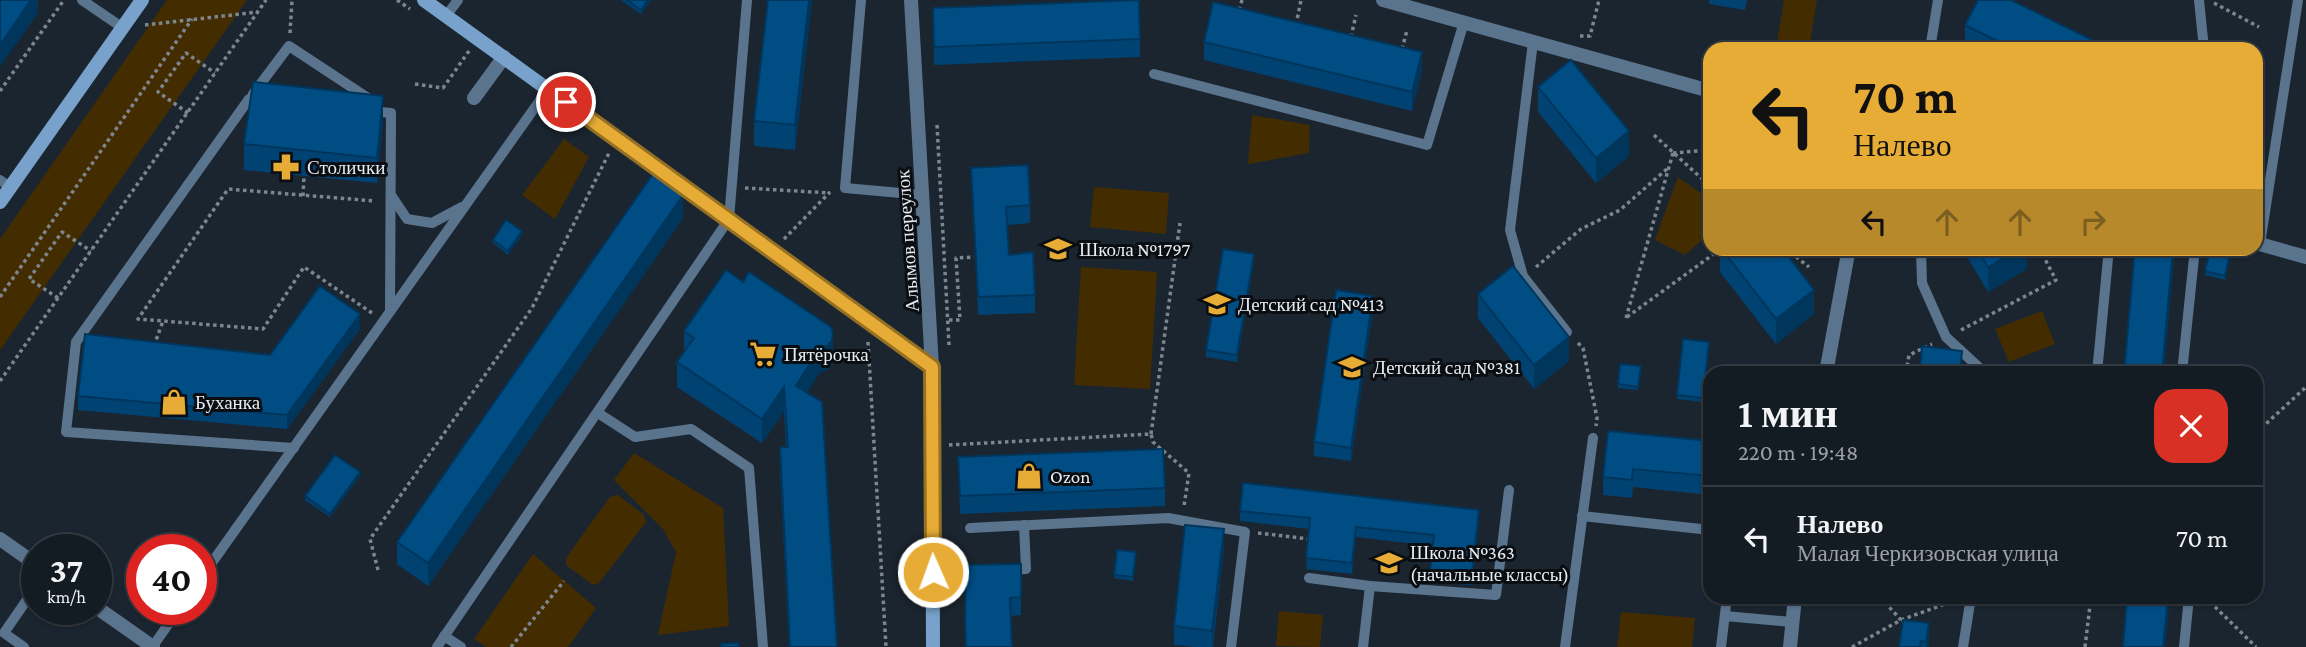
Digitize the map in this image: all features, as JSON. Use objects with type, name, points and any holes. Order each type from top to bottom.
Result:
[{"type":"street","points":[[0,202],[5,183],[142,0]]},
{"type":"street","points":[[424,0],[932,367]]},
{"type":"street","name":"Алымов переулок","points":[[911,0],[932,367],[933,647]]},
{"type":"street","points":[[1384,0],[1703,89]]},
{"type":"street","points":[[474,98],[504,57]]},
{"type":"street","points":[[2263,244],[2306,257]]},
{"type":"street","points":[[1827,366],[1848,256]]},
{"type":"street","points":[[0,539],[21,554]]},
{"type":"street","points":[[1790,647],[1794,604]]},
{"type":"street","points":[[112,618],[153,647]]},
{"type":"lane","points":[[82,0],[123,28]]},
{"type":"lane","points":[[446,16],[458,0]]},
{"type":"lane","points":[[437,647],[729,219],[747,0]]},
{"type":"lane","points":[[861,0],[845,188],[923,195]]},
{"type":"lane","points":[[1931,42],[1938,0]]},
{"type":"lane","points":[[2199,0],[2203,42]]},
{"type":"lane","points":[[2263,213],[2298,0]]},
{"type":"lane","points":[[1154,74],[1427,145],[1464,22]]},
{"type":"lane","points":[[1533,42],[1510,230],[1523,276],[1567,332]]},
{"type":"lane","points":[[293,448],[66,432],[76,342],[289,46],[391,113]]},
{"type":"lane","points":[[217,555],[548,89]]},
{"type":"lane","points":[[249,99],[275,102]]},
{"type":"lane","points":[[352,109],[391,113]]},
{"type":"lane","points":[[387,316],[391,113]]},
{"type":"lane","points":[[391,195],[407,219],[432,223],[466,205]]},
{"type":"lane","points":[[1921,256],[1922,283],[1946,337],[1977,366]]},
{"type":"lane","points":[[2098,366],[2108,256]]},
{"type":"lane","points":[[2183,366],[2194,256]]},
{"type":"lane","points":[[598,413],[635,437],[691,429],[749,468],[763,647]]},
{"type":"lane","points":[[1565,647],[1593,438]]},
{"type":"lane","points":[[1308,578],[1370,586],[1496,595],[1509,490]]},
{"type":"lane","points":[[1582,516],[1703,529]]},
{"type":"lane","points":[[970,528],[1168,519],[1245,532],[1231,647]]},
{"type":"lane","points":[[1000,570],[1026,569],[1024,526]]},
{"type":"lane","points":[[933,572],[988,571]]},
{"type":"lane","points":[[1363,647],[1370,586]]},
{"type":"lane","points":[[1721,647],[1726,604]]},
{"type":"lane","points":[[1963,647],[1970,604]]},
{"type":"lane","points":[[2184,647],[2188,604]]},
{"type":"lane","points":[[21,608],[4,633],[24,647]]},
{"type":"lane","points":[[1725,616],[1792,622]]},
{"type":"lane","points":[[153,647],[168,625]]},
{"type":"lane","points":[[444,636],[461,647]]},
{"type":"path","points":[[0,91],[64,0]]},
{"type":"path","points":[[0,381],[266,0]]},
{"type":"path","points":[[289,46],[292,0]]},
{"type":"path","points":[[1239,13],[1242,0]]},
{"type":"path","points":[[1296,26],[1301,0]]},
{"type":"path","points":[[1570,36],[1590,36],[1599,0]]},
{"type":"path","points":[[2210,0],[2259,27]]},
{"type":"path","points":[[143,25],[258,12]]},
{"type":"path","points":[[1350,40],[1356,15]]},
{"type":"path","points":[[0,297],[192,19]]},
{"type":"path","points":[[1402,53],[1407,30]]},
{"type":"path","points":[[415,84],[443,88],[469,51]]},
{"type":"path","points":[[188,113],[158,92],[186,53],[215,73]]},
{"type":"path","points":[[1654,135],[1703,180]]},
{"type":"path","points":[[378,570],[370,538],[532,308],[610,151],[619,140]]},
{"type":"path","points":[[1673,153],[1703,151]]},
{"type":"path","points":[[1673,153],[1626,318],[1711,256]]},
{"type":"path","points":[[1523,276],[1581,229],[1620,210],[1668,169]]},
{"type":"path","points":[[303,195],[304,176]]},
{"type":"path","points":[[772,250],[830,193],[831,180]]},
{"type":"path","points":[[732,187],[830,193]]},
{"type":"path","points":[[377,201],[228,189],[138,319],[263,329],[304,267],[387,316]]},
{"type":"path","points":[[1180,223],[1151,434],[1153,442],[1189,472],[1182,520]]},
{"type":"path","points":[[58,298],[29,279],[62,232],[91,251]]},
{"type":"path","points":[[1795,256],[1809,267]]},
{"type":"path","points":[[1907,366],[1909,355],[2056,280],[2043,256]]},
{"type":"path","points":[[949,320],[960,320],[956,258],[974,257]]},
{"type":"path","points":[[151,355],[163,321]]},
{"type":"path","points":[[1567,332],[1583,348],[1597,418]]},
{"type":"path","points":[[868,338],[886,647]]},
{"type":"path","points":[[2263,427],[2306,387]]},
{"type":"path","points":[[948,445],[1151,434]]},
{"type":"path","points":[[1245,532],[1309,539]]},
{"type":"path","points":[[511,647],[564,581]]},
{"type":"path","points":[[1886,604],[1900,620]]},
{"type":"path","points":[[1852,647],[1900,620],[1945,604]]},
{"type":"path","points":[[2085,647],[2090,604]]},
{"type":"path","points":[[2212,604],[2256,647]]},
{"type":"shaded area","points":[[167,0],[247,0],[0,350],[0,239]]},
{"type":"shaded area","points":[[1784,0],[1817,0],[1810,42],[1777,42]]},
{"type":"shaded area","points":[[1252,115],[1310,125],[1309,153],[1248,164]]},
{"type":"shaded area","points":[[564,139],[589,157],[555,219],[522,195]]},
{"type":"shaded area","points":[[1678,177],[1703,195],[1703,239],[1685,255],[1655,240]]},
{"type":"shaded area","points":[[1094,187],[1169,193],[1166,234],[1090,227]]},
{"type":"shaded area","points":[[1081,267],[1157,272],[1150,389],[1074,385]]},
{"type":"shaded area","points":[[2042,311],[2055,344],[2009,362],[1995,329]]},
{"type":"shaded area","points":[[634,453],[723,508],[729,626],[658,635],[676,552],[663,529],[614,480]]},
{"type":"shaded area","points":[[618,495],[644,515],[646,522],[599,583],[593,585],[566,565],[566,558],[610,497]]},
{"type":"shaded area","points":[[533,554],[596,608],[568,647],[486,647],[474,639]]},
{"type":"shaded area","points":[[1279,611],[1323,615],[1320,647],[1276,646]]},
{"type":"shaded area","points":[[1621,612],[1695,618],[1692,647],[1617,647]]},
{"type":"building","points":[[0,0],[31,0],[0,45]]},
{"type":"building","points":[[627,0],[648,0],[641,10]]},
{"type":"building","points":[[768,0],[809,0],[795,125],[754,121]]},
{"type":"building","points":[[1139,0],[1140,39],[934,47],[933,8]]},
{"type":"building","points":[[1978,0],[2011,0],[2096,42],[1999,42],[1965,25]]},
{"type":"building","points":[[1213,2],[1422,52],[1412,92],[1204,42]]},
{"type":"building","points":[[1571,60],[1629,131],[1596,158],[1538,87]]},
{"type":"building","points":[[253,82],[383,96],[377,158],[244,144]]},
{"type":"building","points":[[1028,165],[1030,205],[1006,207],[1009,255],[1033,252],[1035,295],[978,297],[971,168]]},
{"type":"building","points":[[653,174],[683,195],[428,563],[397,542]]},
{"type":"building","points":[[506,220],[522,231],[508,251],[493,240]]},
{"type":"building","points":[[1223,249],[1254,254],[1237,355],[1206,350]]},
{"type":"building","points":[[1727,256],[1788,256],[1814,290],[1776,319]]},
{"type":"building","points":[[1982,256],[2007,256],[1988,267]]},
{"type":"building","points":[[2134,256],[2172,256],[2163,366],[2125,366]]},
{"type":"building","points":[[2209,256],[2229,258],[2225,276],[2205,271]]},
{"type":"building","points":[[1513,266],[1569,337],[1534,365],[1478,294]]},
{"type":"building","points":[[726,270],[743,282],[749,272],[831,327],[832,341],[827,346],[820,347],[796,386],[822,402],[837,647],[790,647],[780,447],[788,447],[784,387],[762,419],[677,362],[694,338],[684,331]]},
{"type":"building","points":[[320,286],[360,314],[287,415],[78,396],[85,334],[270,355]]},
{"type":"building","points":[[1336,290],[1373,296],[1351,448],[1314,442]]},
{"type":"building","points":[[1683,339],[1709,342],[1706,366],[1703,366],[1703,398],[1677,395]]},
{"type":"building","points":[[1922,346],[1962,351],[1961,366],[1921,366]]},
{"type":"building","points":[[1620,364],[1641,366],[1638,387],[1618,384]]},
{"type":"building","points":[[1608,431],[1703,440],[1703,475],[1633,469],[1632,480],[1603,477]]},
{"type":"building","points":[[1163,449],[1165,488],[960,496],[958,457]]},
{"type":"building","points":[[335,455],[360,472],[330,514],[305,496]]},
{"type":"building","points":[[1243,483],[1479,510],[1472,575],[1430,572],[1434,535],[1356,527],[1352,563],[1306,558],[1310,518],[1240,511]]},
{"type":"building","points":[[1185,525],[1224,529],[1212,631],[1174,626]]},
{"type":"building","points":[[1117,550],[1136,552],[1133,577],[1114,575]]},
{"type":"building","points":[[1021,564],[1021,597],[1010,598],[1012,647],[966,647],[966,565]]},
{"type":"building","points":[[2126,604],[2167,604],[2163,647],[2123,647]]},
{"type":"building","points":[[1903,620],[1929,623],[1926,642],[1921,641],[1920,647],[1899,647]]},
{"type":"building","points":[[738,643],[739,647],[721,647],[721,644]]},
{"type":"place","name":"Столички","points":[[286,167]]},
{"type":"place","name":"Школа №1797","points":[[1058,249]]},
{"type":"place","name":"Детский сад №413","points":[[1217,304]]},
{"type":"place","name":"Пятёрочка","points":[[763,354]]},
{"type":"place","name":"Детский сад №381","points":[[1352,367]]},
{"type":"place","name":"Буханка","points":[[174,402]]},
{"type":"place","name":"Ozon","points":[[1029,476]]},
{"type":"place","name":"Школа №363 (начальные классы)","points":[[1389,563]]},
{"type":"route","points":[[566,102],[932,367],[933,572]]}]
